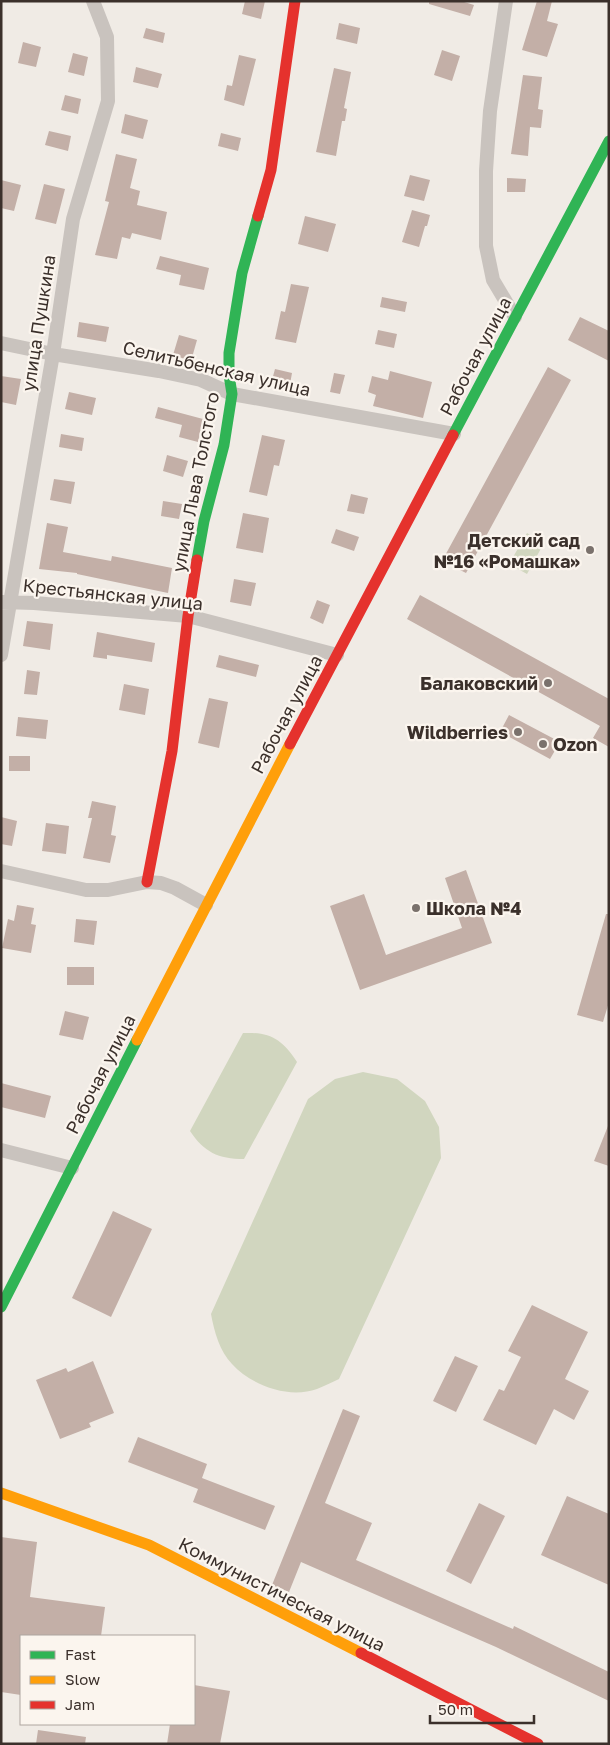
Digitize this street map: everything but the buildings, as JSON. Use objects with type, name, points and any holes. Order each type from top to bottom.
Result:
[{"type":"street","name":"улица Пушкина","points":[[1,655],[6,602],[53,354],[73,219],[108,101],[107,37],[93,1]]},
{"type":"street","name":"улица Льва Толстого","points":[[147,882],[172,752],[188,616],[204,520],[224,445],[232,394],[228,374],[228,352],[242,273],[271,170],[295,1]]},
{"type":"street","points":[[506,1],[490,111],[486,171],[486,246],[493,280],[515,317]]},
{"type":"street","name":"Рабочая улица","points":[[1,1307],[206,905],[609,141]]},
{"type":"street","name":"Селитьбенская улица","points":[[1,343],[53,354],[176,374],[201,380],[232,394],[454,434]]},
{"type":"street","name":"Крестьянская улица","points":[[6,602],[188,616],[337,655]]},
{"type":"street","points":[[1,871],[86,890],[108,890],[147,882],[162,883],[176,888],[206,905]]},
{"type":"street","points":[[1,1150],[72,1168]]},
{"type":"street","name":"Коммунистическая улица","points":[[1,1493],[148,1546],[538,1744]]},
{"type":"green space","points":[[527,533],[544,543],[527,574],[509,564]]},
{"type":"green space","points":[[243,1033],[261,1034],[280,1042],[297,1062],[244,1159],[235,1159],[212,1153],[190,1131]]},
{"type":"green space","points":[[363,1072],[397,1079],[425,1101],[439,1127],[441,1158],[339,1379],[306,1392],[283,1391],[250,1379],[232,1364],[224,1354],[218,1341],[211,1314],[308,1099],[335,1079]]},
{"type":"traffic: fast","points":[[453,435],[609,141]]},
{"type":"traffic: fast","points":[[197,560],[204,521],[224,445],[232,394],[229,375],[229,353],[242,273],[258,216]]},
{"type":"traffic: fast","points":[[1,1307],[137,1040]]},
{"type":"traffic: slow","points":[[137,1040],[290,744]]},
{"type":"traffic: slow","points":[[1,1493],[149,1545],[361,1653]]},
{"type":"traffic: jam","points":[[258,216],[271,170],[295,1]]},
{"type":"traffic: jam","points":[[290,744],[453,435]]},
{"type":"traffic: jam","points":[[147,882],[172,751],[188,616],[197,560]]},
{"type":"traffic: jam","points":[[361,1653],[538,1744]]},
{"type":"place","name":"Детский сад №16 «Ромашка»","points":[[590,550]]},
{"type":"place","name":"Балаковский","points":[[548,683]]},
{"type":"place","name":"Wildberries","points":[[518,732]]},
{"type":"place","name":"Ozon","points":[[543,744]]},
{"type":"place","name":"Школа №4","points":[[416,908]]}]
